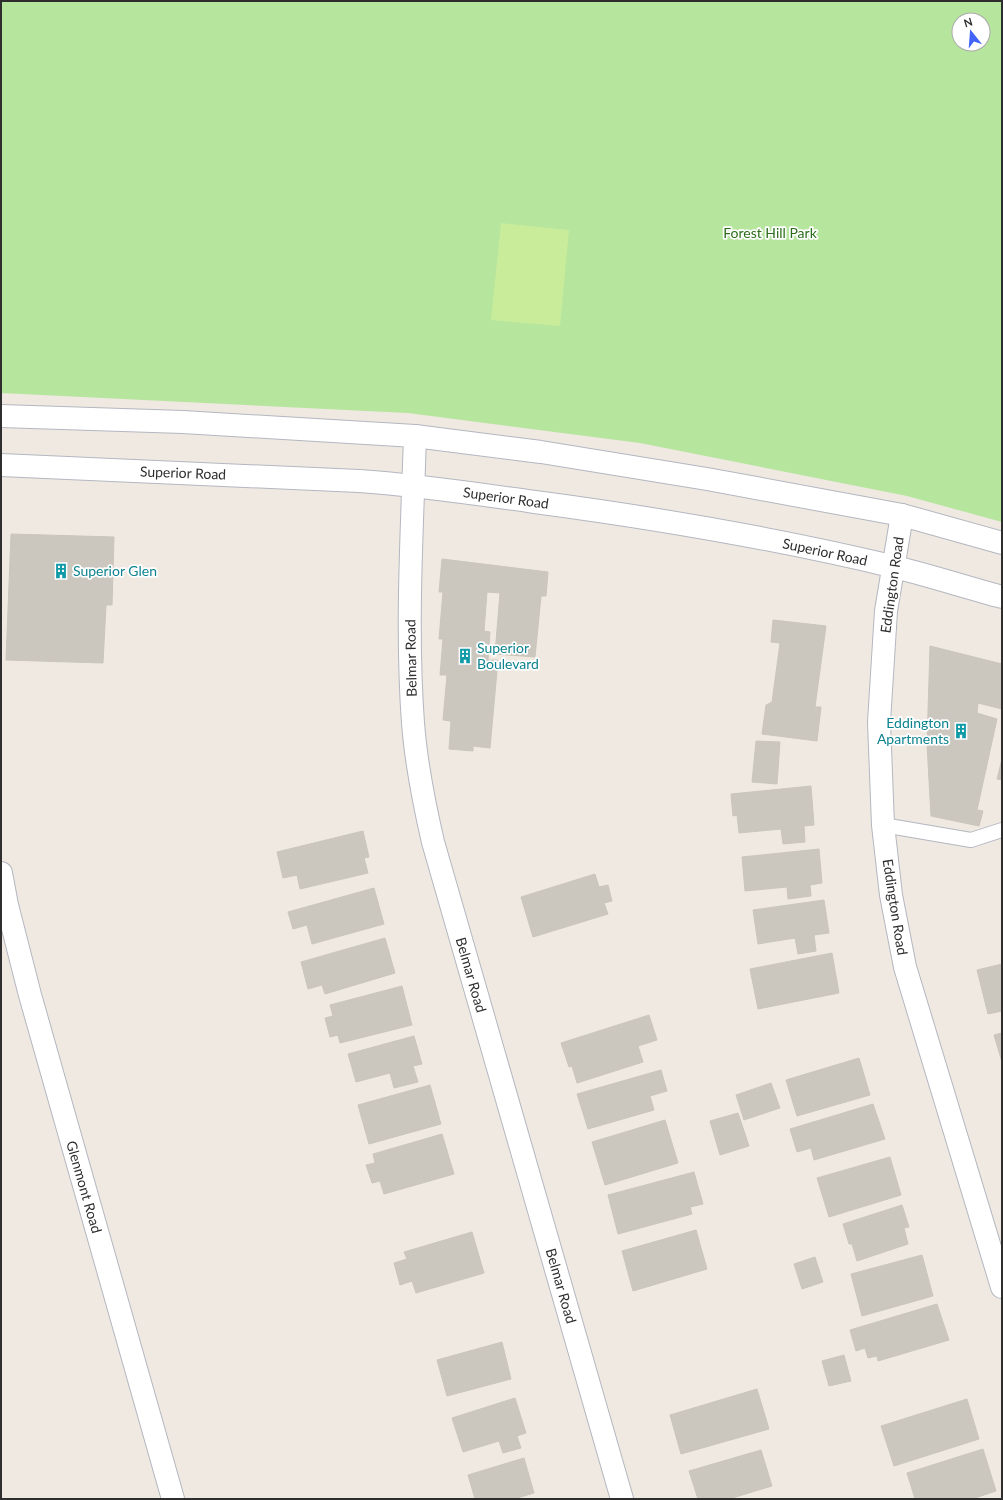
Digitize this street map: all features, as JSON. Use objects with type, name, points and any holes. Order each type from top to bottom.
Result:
[{"type":"street","points":[[1,416],[183,422],[415,436],[541,452],[707,478],[902,515],[1002,542]]},
{"type":"street","name":"Belmar Road","points":[[415,436],[410,637],[413,724],[423,798],[433,842],[622,1499]]},
{"type":"street","name":"Superior Road","points":[[1,466],[359,481],[413,485],[689,525],[818,549],[893,566],[1002,597]]},
{"type":"street","name":"Eddington Road","points":[[902,515],[886,611],[879,722],[883,825],[891,895],[905,967],[1002,1287]]},
{"type":"street","name":"Glenmont Road","points":[[1,873],[7,904],[30,994],[172,1499]]},
{"type":"lane","points":[[883,825],[971,840],[1002,830]]},
{"type":"green space","name":"Forest Hill Park","points":[[1,1],[1002,1],[1002,522],[907,496],[640,443],[408,413],[1,393]]},
{"type":"green space","points":[[501,223],[569,230],[560,326],[491,320]]},
{"type":"building","name":"Superior Glen","points":[[11,534],[114,537],[112,605],[106,605],[103,663],[6,660]]},
{"type":"building","name":"Superior Boulevard","points":[[442,559],[548,572],[546,596],[541,596],[535,657],[495,654],[500,593],[487,592],[484,631],[490,632],[488,660],[498,660],[490,748],[473,746],[473,751],[449,749],[451,721],[443,720],[447,675],[440,675],[443,639],[439,639],[443,592],[439,592]]},
{"type":"building","points":[[773,620],[826,626],[815,707],[821,707],[817,741],[762,734],[766,705],[772,702],[780,643],[771,642]]},
{"type":"building","name":"Eddington Apartments","points":[[930,646],[1002,664],[1002,709],[978,703],[977,713],[997,719],[977,810],[983,811],[979,826],[931,816],[927,744]]},
{"type":"building","points":[[756,741],[780,742],[777,784],[752,782]]},
{"type":"building","points":[[1002,759],[1002,780],[997,779]]},
{"type":"building","points":[[811,786],[814,825],[804,826],[805,842],[783,844],[781,829],[739,833],[737,815],[733,816],[731,794]]},
{"type":"building","points":[[363,831],[369,857],[364,858],[368,873],[300,889],[297,875],[283,878],[277,852]]},
{"type":"building","points":[[819,849],[822,883],[810,885],[811,896],[788,899],[787,887],[745,891],[742,857]]},
{"type":"building","points":[[595,874],[599,887],[608,885],[612,901],[604,903],[608,914],[533,937],[521,897]]},
{"type":"building","points":[[374,888],[384,924],[312,944],[307,925],[293,929],[288,912]]},
{"type":"building","points":[[824,900],[829,933],[814,935],[816,951],[798,954],[795,938],[758,944],[753,910]]},
{"type":"building","points":[[385,938],[395,973],[325,994],[322,985],[308,989],[301,962]]},
{"type":"building","points":[[832,953],[839,993],[758,1009],[750,969]]},
{"type":"building","points":[[1002,964],[1002,1011],[988,1014],[977,970]]},
{"type":"building","points":[[402,986],[412,1025],[340,1043],[338,1035],[330,1037],[325,1018],[333,1016],[330,1005]]},
{"type":"building","points":[[649,1015],[657,1040],[638,1046],[643,1062],[577,1083],[572,1066],[569,1067],[561,1043]]},
{"type":"building","points":[[1002,1033],[1002,1062],[994,1035]]},
{"type":"building","points":[[414,1036],[422,1064],[413,1066],[418,1082],[394,1088],[390,1073],[356,1082],[348,1054]]},
{"type":"building","points":[[859,1058],[870,1095],[797,1116],[786,1080]]},
{"type":"building","points":[[661,1070],[667,1091],[650,1096],[654,1110],[588,1129],[577,1094]]},
{"type":"building","points":[[771,1083],[780,1108],[744,1120],[736,1095]]},
{"type":"building","points":[[430,1085],[441,1124],[369,1144],[358,1105]]},
{"type":"building","points":[[873,1104],[885,1139],[814,1160],[811,1148],[797,1152],[790,1129]]},
{"type":"building","points":[[738,1113],[749,1146],[720,1155],[710,1121]]},
{"type":"building","points":[[665,1120],[678,1163],[605,1185],[592,1142]]},
{"type":"building","points":[[442,1134],[454,1174],[384,1194],[380,1181],[372,1183],[366,1165],[375,1163],[373,1154]]},
{"type":"building","points":[[890,1157],[901,1195],[829,1217],[817,1178]]},
{"type":"building","points":[[694,1172],[703,1204],[690,1207],[692,1214],[618,1234],[608,1195]]},
{"type":"building","points":[[902,1205],[909,1227],[904,1228],[908,1244],[857,1261],[852,1244],[849,1244],[843,1224]]},
{"type":"building","points":[[696,1230],[707,1269],[633,1291],[622,1251]]},
{"type":"building","points":[[472,1232],[484,1273],[416,1293],[412,1281],[400,1285],[394,1263],[407,1259],[404,1252]]},
{"type":"building","points":[[922,1255],[933,1296],[862,1316],[851,1274]]},
{"type":"building","points":[[815,1257],[823,1282],[802,1289],[794,1264]]},
{"type":"building","points":[[937,1304],[949,1340],[878,1361],[877,1356],[868,1358],[865,1348],[856,1351],[850,1330]]},
{"type":"building","points":[[502,1342],[511,1379],[447,1396],[437,1360]]},
{"type":"building","points":[[844,1355],[851,1381],[829,1386],[822,1361]]},
{"type":"building","points":[[757,1389],[769,1429],[681,1454],[670,1415]]},
{"type":"building","points":[[515,1398],[526,1433],[517,1436],[521,1448],[503,1453],[499,1441],[463,1452],[452,1418]]},
{"type":"building","points":[[967,1399],[979,1439],[894,1466],[881,1426]]},
{"type":"building","points":[[983,1449],[996,1491],[972,1499],[915,1499],[907,1473]]},
{"type":"building","points":[[761,1450],[772,1486],[729,1499],[698,1499],[689,1471]]},
{"type":"building","points":[[524,1458],[534,1493],[514,1499],[475,1499],[468,1475]]},
{"type":"place","name":"Superior Glen","points":[[61,571]]},
{"type":"place","name":"Superior Boulevard","points":[[465,656]]},
{"type":"place","name":"Eddington Apartments","points":[[961,731]]}]
